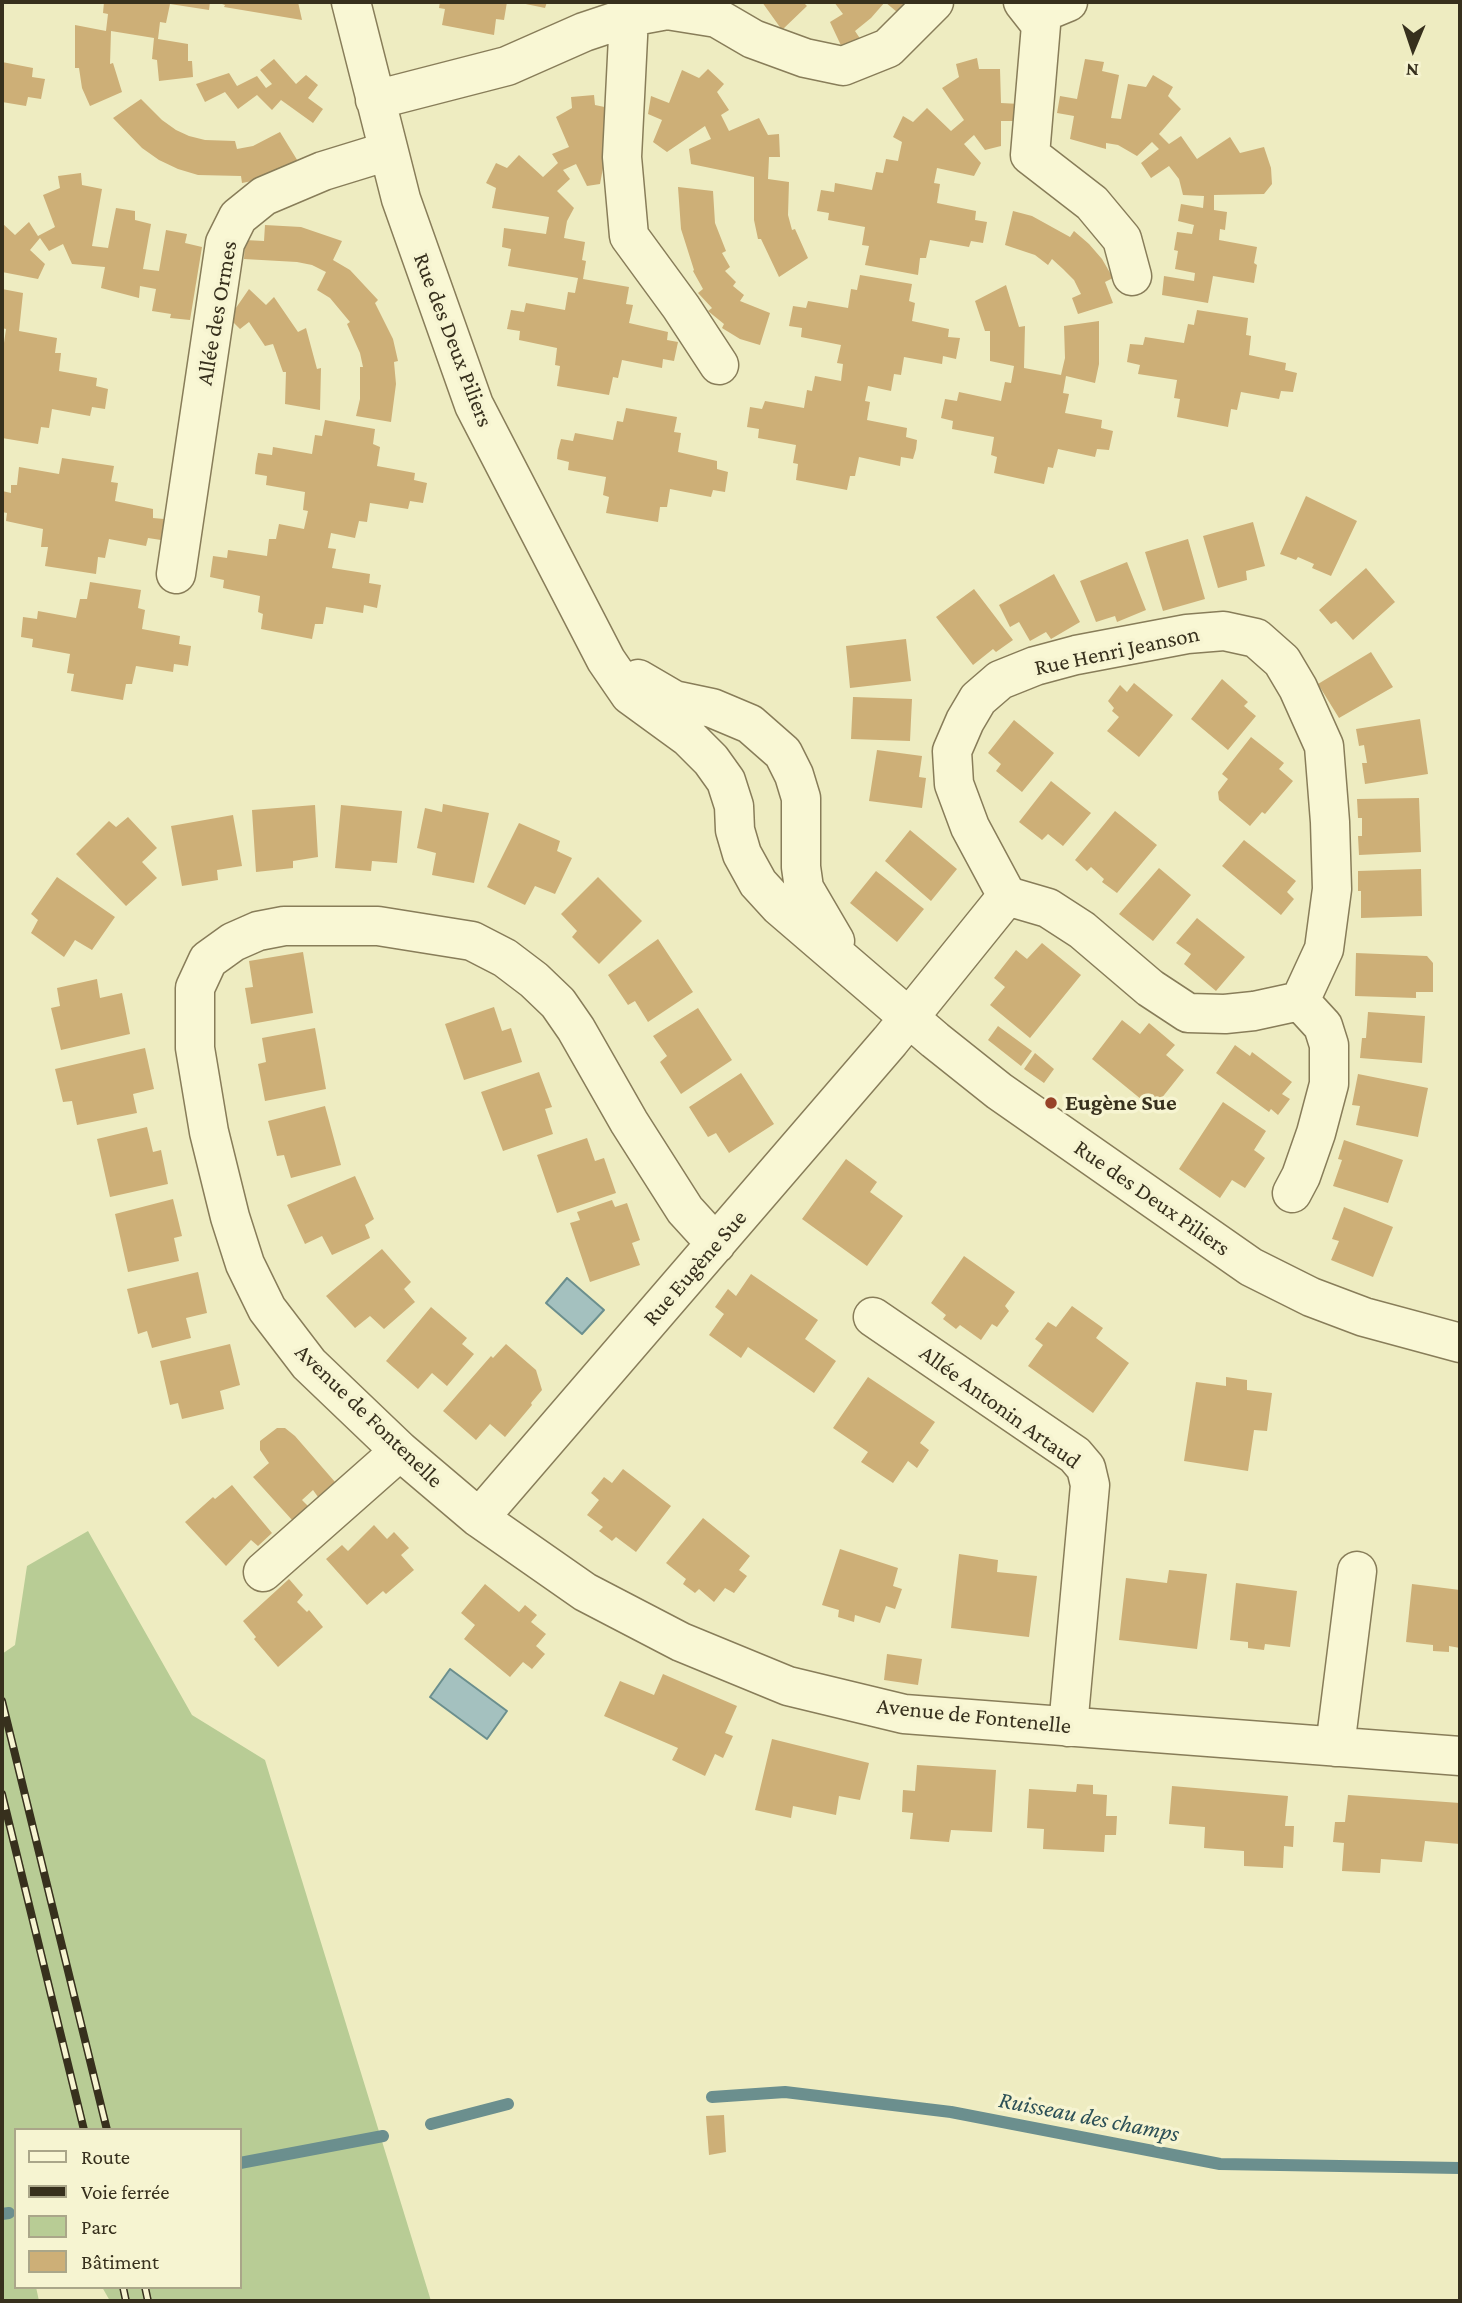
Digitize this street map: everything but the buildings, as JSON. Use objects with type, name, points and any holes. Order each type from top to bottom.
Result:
[{"type":"street","name":"Rue des Deux Piliers","points":[[351,2],[401,199],[474,405],[606,660],[629,695],[689,738],[726,780],[734,806],[735,830],[742,854],[758,883],[779,906],[999,1091],[1251,1267],[1311,1297],[1364,1317],[1460,1343]]},
{"type":"street","points":[[375,100],[507,66],[584,32],[629,17],[667,10],[722,10],[753,40],[805,58],[843,66],[888,48],[934,2]]},
{"type":"street","points":[[1042,6],[1030,155],[1092,203],[1122,239],[1132,276]]},
{"type":"street","points":[[629,17],[622,158],[629,236],[719,365]]},
{"type":"street","name":"Allée des Ormes","points":[[176,575],[225,243],[238,217],[264,196],[323,171],[388,151]]},
{"type":"street","name":"Rue Henri Jeanson","points":[[1007,896],[970,827],[954,784],[952,751],[978,699],[1000,680],[1076,654],[1187,634],[1224,631],[1256,638],[1282,661],[1298,688],[1324,746],[1332,889],[1324,949],[1300,1000]]},
{"type":"street","name":"Rue des Deux Piliers","points":[[606,660],[674,700],[712,708],[750,724],[783,753],[801,798],[800,867],[804,888],[847,963]]},
{"type":"street","points":[[910,1018],[1007,896],[1048,908],[1059,915],[1082,930],[1150,988],[1188,1013],[1225,1014],[1254,1011],[1300,1000],[1323,1026],[1329,1045],[1329,1084],[1316,1133],[1292,1193]]},
{"type":"street","name":"Avenue de Fontenelle","points":[[716,1244],[685,1210],[558,1003],[505,958],[472,942],[378,926],[284,926],[258,931],[233,942],[208,960],[195,988],[193,1019],[209,1132],[230,1217],[245,1264],[267,1309],[309,1364],[401,1451],[479,1518],[585,1592],[681,1642],[788,1686],[904,1714],[1460,1756]]},
{"type":"street","name":"Rue Eugène Sue","points":[[479,1518],[910,1018]]},
{"type":"street","name":"Allée Antonin Artaud","points":[[873,1317],[1074,1455],[1086,1468],[1090,1485],[1068,1727]]},
{"type":"street","points":[[263,1572],[401,1451]]},
{"type":"street","points":[[1335,1747],[1357,1571]]},
{"type":"green space","points":[[88,1531],[192,1715],[265,1760],[431,2301],[110,2301],[103,2289],[242,2289],[242,2128],[14,2128],[14,2289],[36,2289],[39,2301],[2,2301],[2,1654],[15,1645],[27,1566]]},
{"type":"water","points":[[567,1278],[604,1310],[582,1334],[546,1303]]},
{"type":"water","points":[[450,1669],[507,1711],[487,1739],[430,1697]]},
{"type":"waterway","name":"Ruisseau des champs","points":[[712,2097],[785,2092],[951,2112],[1220,2164],[1460,2168]]},
{"type":"waterway","name":"Ruisseau des champs","points":[[431,2124],[508,2104]]},
{"type":"waterway","name":"Ruisseau des champs","points":[[242,2163],[383,2136]]},
{"type":"waterway","name":"Ruisseau des champs","points":[[2,2214],[9,2213]]},
{"type":"railway","points":[[2,1701],[107,2128]]},
{"type":"railway","points":[[2,1794],[84,2128]]},
{"type":"railway","points":[[123,2289],[126,2301]]},
{"type":"railway","points":[[145,2289],[148,2301]]},
{"type":"place","name":"Eugène Sue","points":[[1051,1103]]}]
